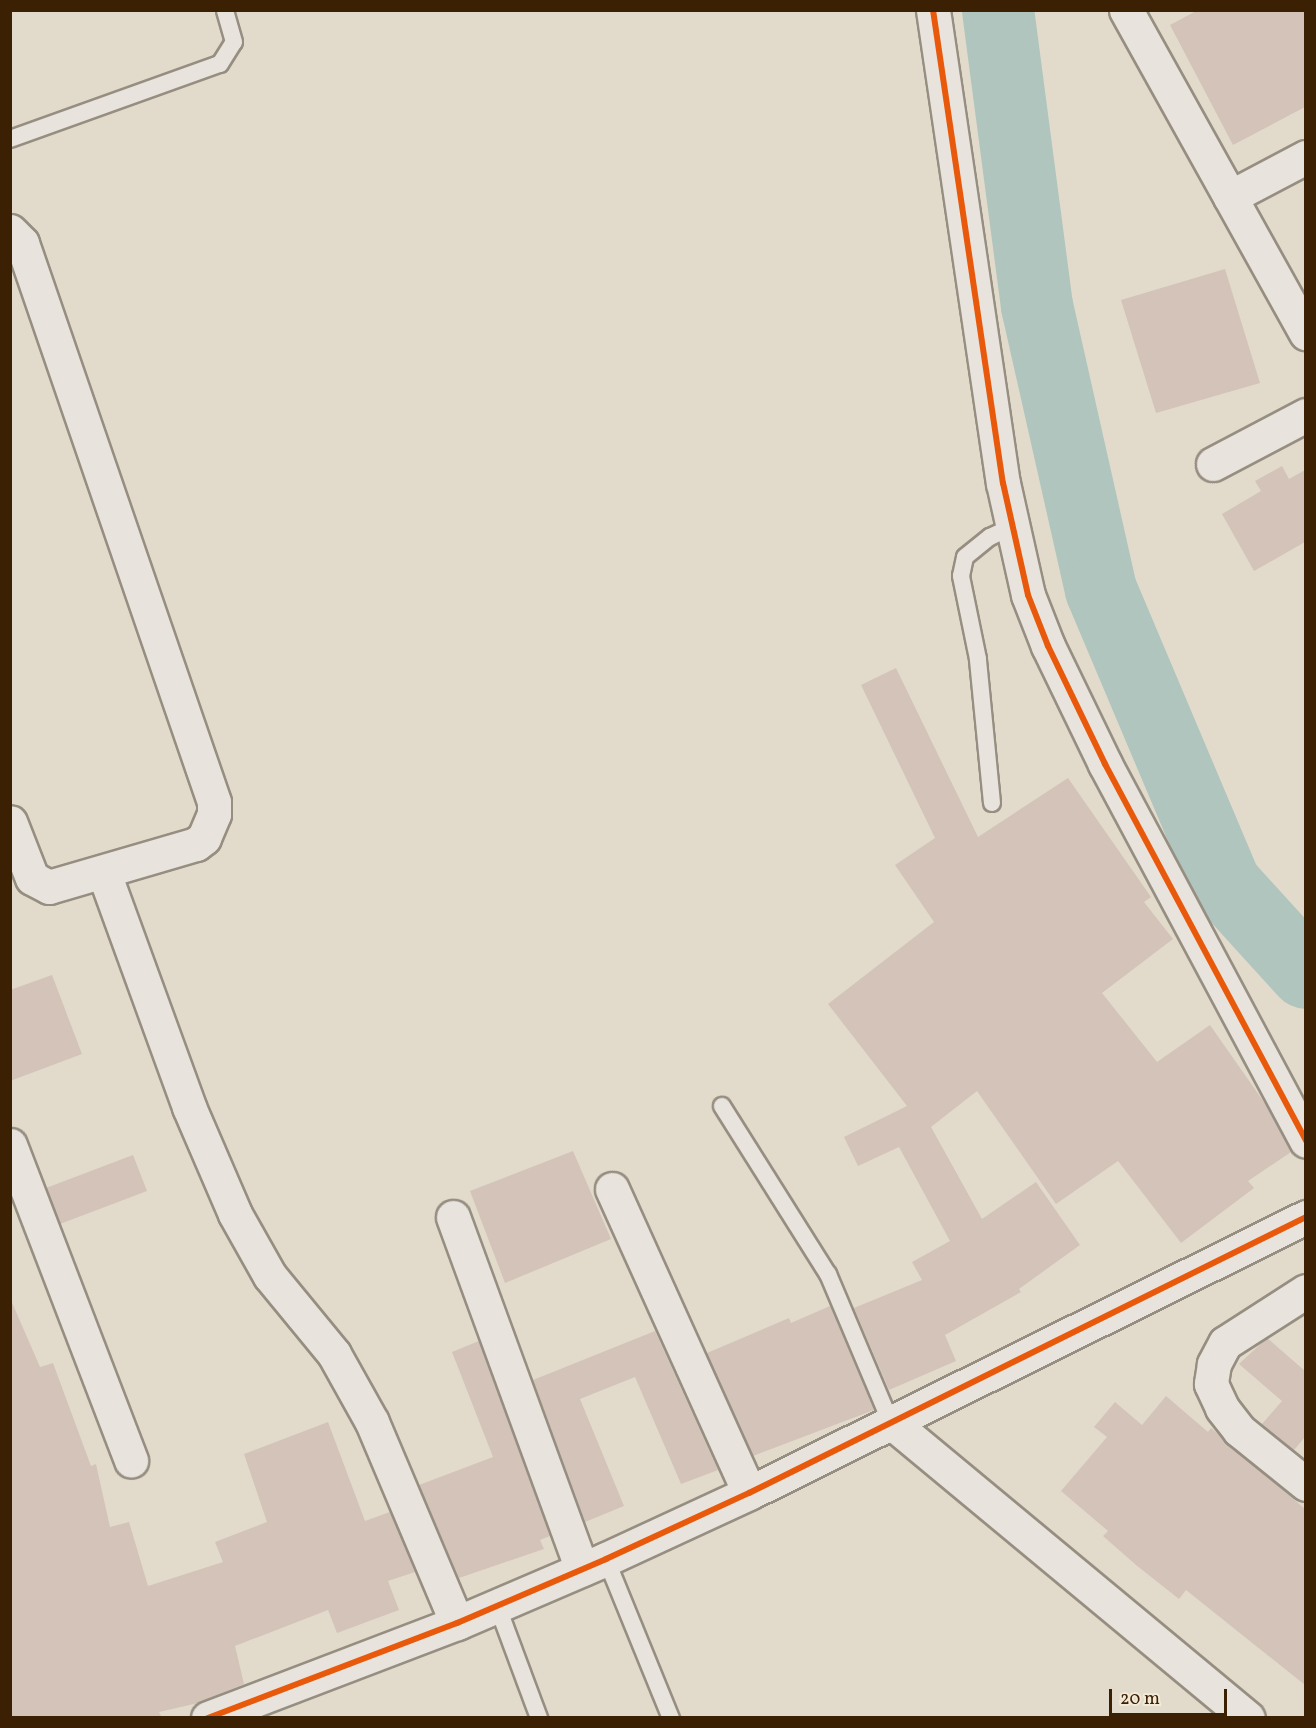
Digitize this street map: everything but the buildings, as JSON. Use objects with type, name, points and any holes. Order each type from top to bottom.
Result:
[{"type":"street","points":[[933,10],[1011,526],[1028,595],[1072,698],[1163,878],[1305,1141]]},
{"type":"street","points":[[1126,10],[1305,333]]},
{"type":"street","points":[[1230,197],[1305,157]]},
{"type":"street","points":[[10,231],[22,243],[214,802],[212,825],[196,844],[104,873],[43,886],[28,871],[10,822]]},
{"type":"street","points":[[1213,464],[1305,415]]},
{"type":"street","points":[[104,873],[189,1107],[235,1214],[270,1276],[334,1354],[372,1422],[457,1623]]},
{"type":"street","points":[[10,1145],[131,1461]]},
{"type":"street","points":[[612,1189],[749,1493]]},
{"type":"street","points":[[453,1217],[594,1564]]},
{"type":"street","points":[[208,1718],[457,1623],[594,1564],[749,1493],[1305,1217]]},
{"type":"street","points":[[1305,1291],[1225,1343],[1214,1364],[1211,1384],[1222,1408],[1239,1430],[1305,1484]]},
{"type":"street","points":[[890,1421],[1248,1718]]},
{"type":"lane","points":[[10,139],[220,64],[234,42],[225,10]]},
{"type":"lane","points":[[992,803],[978,659],[961,576],[965,557],[990,537],[1011,526]]},
{"type":"lane","points":[[722,1106],[828,1274],[890,1421]]},
{"type":"lane","points":[[594,1564],[671,1718]]},
{"type":"lane","points":[[497,1605],[539,1718]]},
{"type":"waterway","points":[[998,10],[1037,306],[1101,590],[1225,884],[1306,973]]},
{"type":"cycle path","points":[[933,10],[1003,483],[1028,595],[1048,646],[1105,764],[1306,1141]]},
{"type":"cycle path","points":[[208,1718],[457,1623],[606,1559],[749,1493],[1306,1217]]}]
